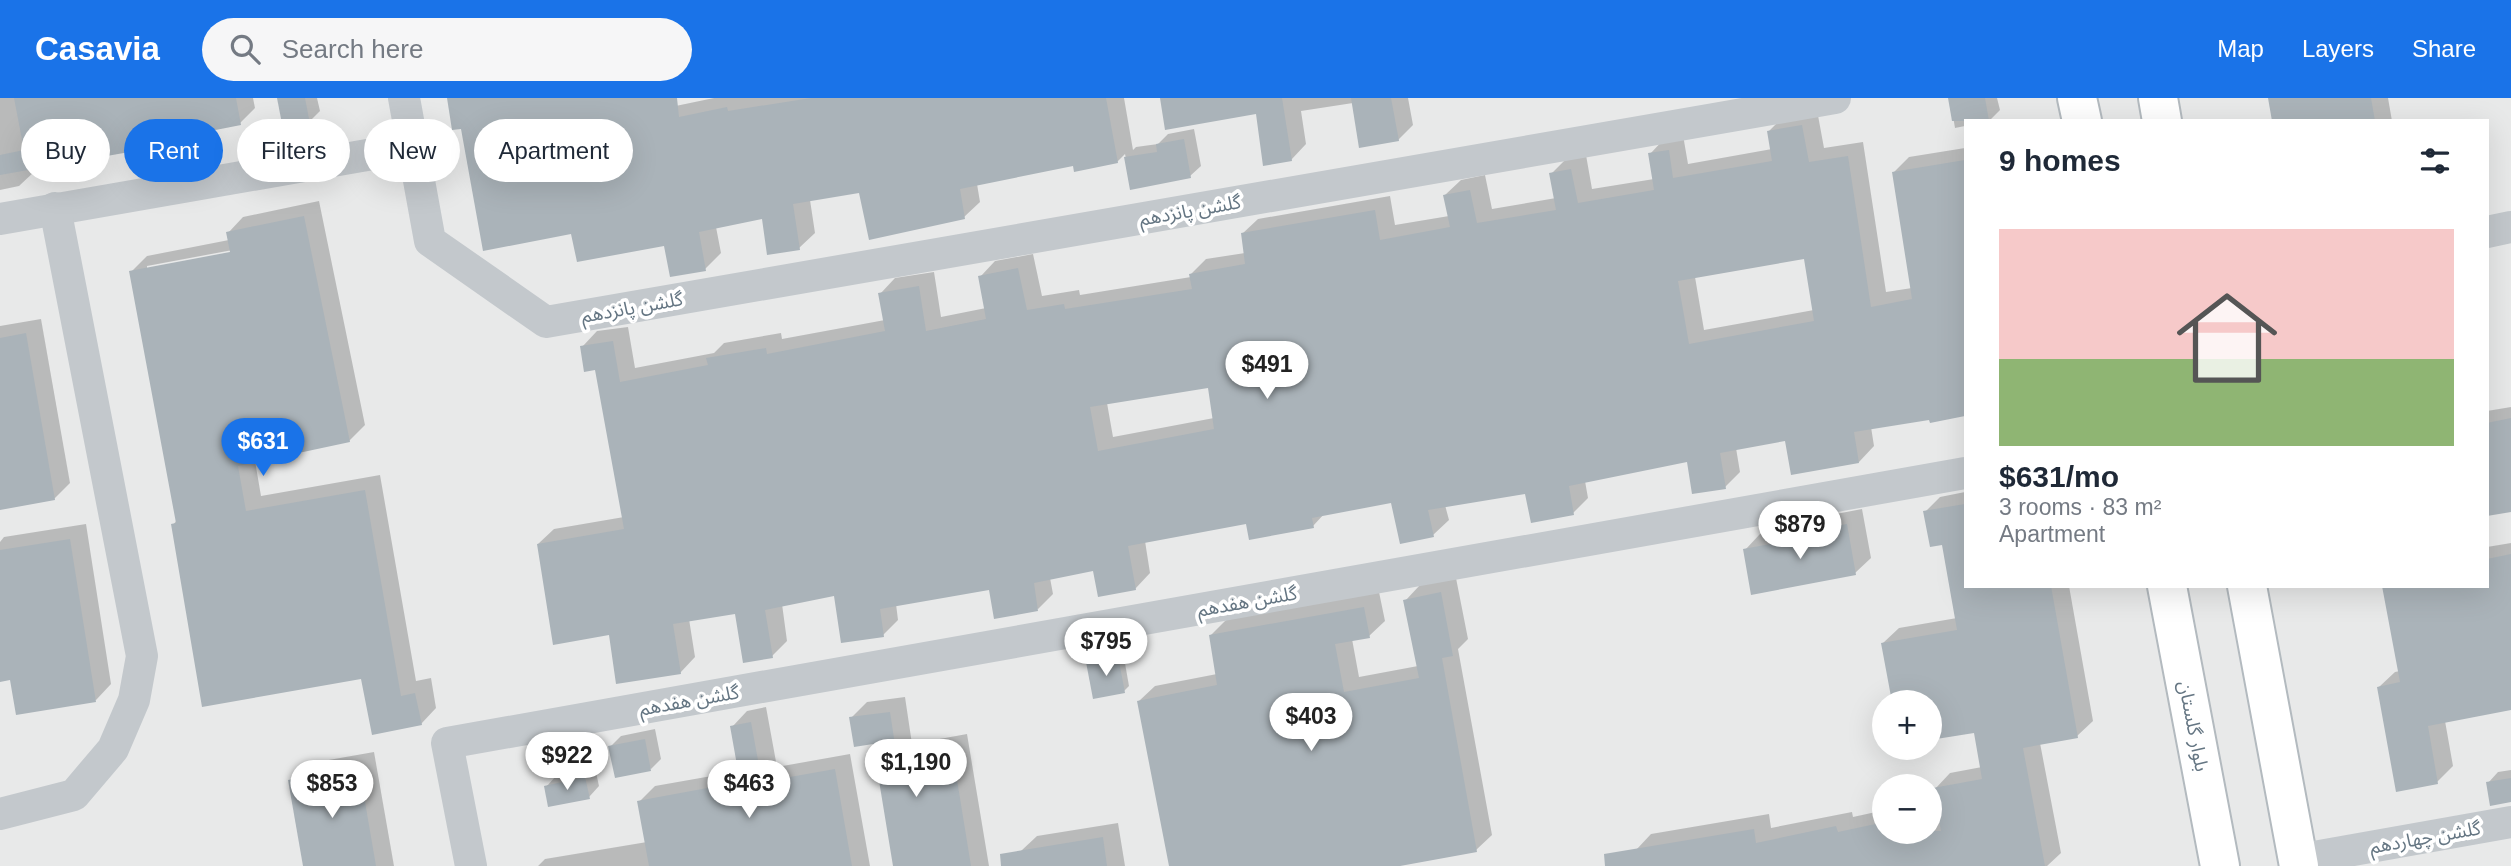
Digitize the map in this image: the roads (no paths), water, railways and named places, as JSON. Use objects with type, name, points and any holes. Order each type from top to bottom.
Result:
[{"type":"street","points":[[404,98],[408,119]]},
{"type":"street","name":"گلشن پانزدهم","points":[[419,182],[430,241],[546,322],[1835,98]]},
{"type":"street","points":[[2077,98],[2082,119]]},
{"type":"street","points":[[2158,98],[2162,119]]},
{"type":"street","points":[[0,219],[364,155]]},
{"type":"street","points":[[0,814],[74,796],[113,749],[134,700],[142,656],[55,208]]},
{"type":"street","points":[[2489,232],[2511,227]]},
{"type":"street","name":"گلشن هفدهم","points":[[471,866],[447,743],[1964,473]]},
{"type":"street","name":"بلوار گلستان","points":[[2167,588],[2220,866]]},
{"type":"street","points":[[2247,588],[2298,863]]},
{"type":"street","name":"گلشن چهاردهم","points":[[2298,863],[2511,822]]}]
